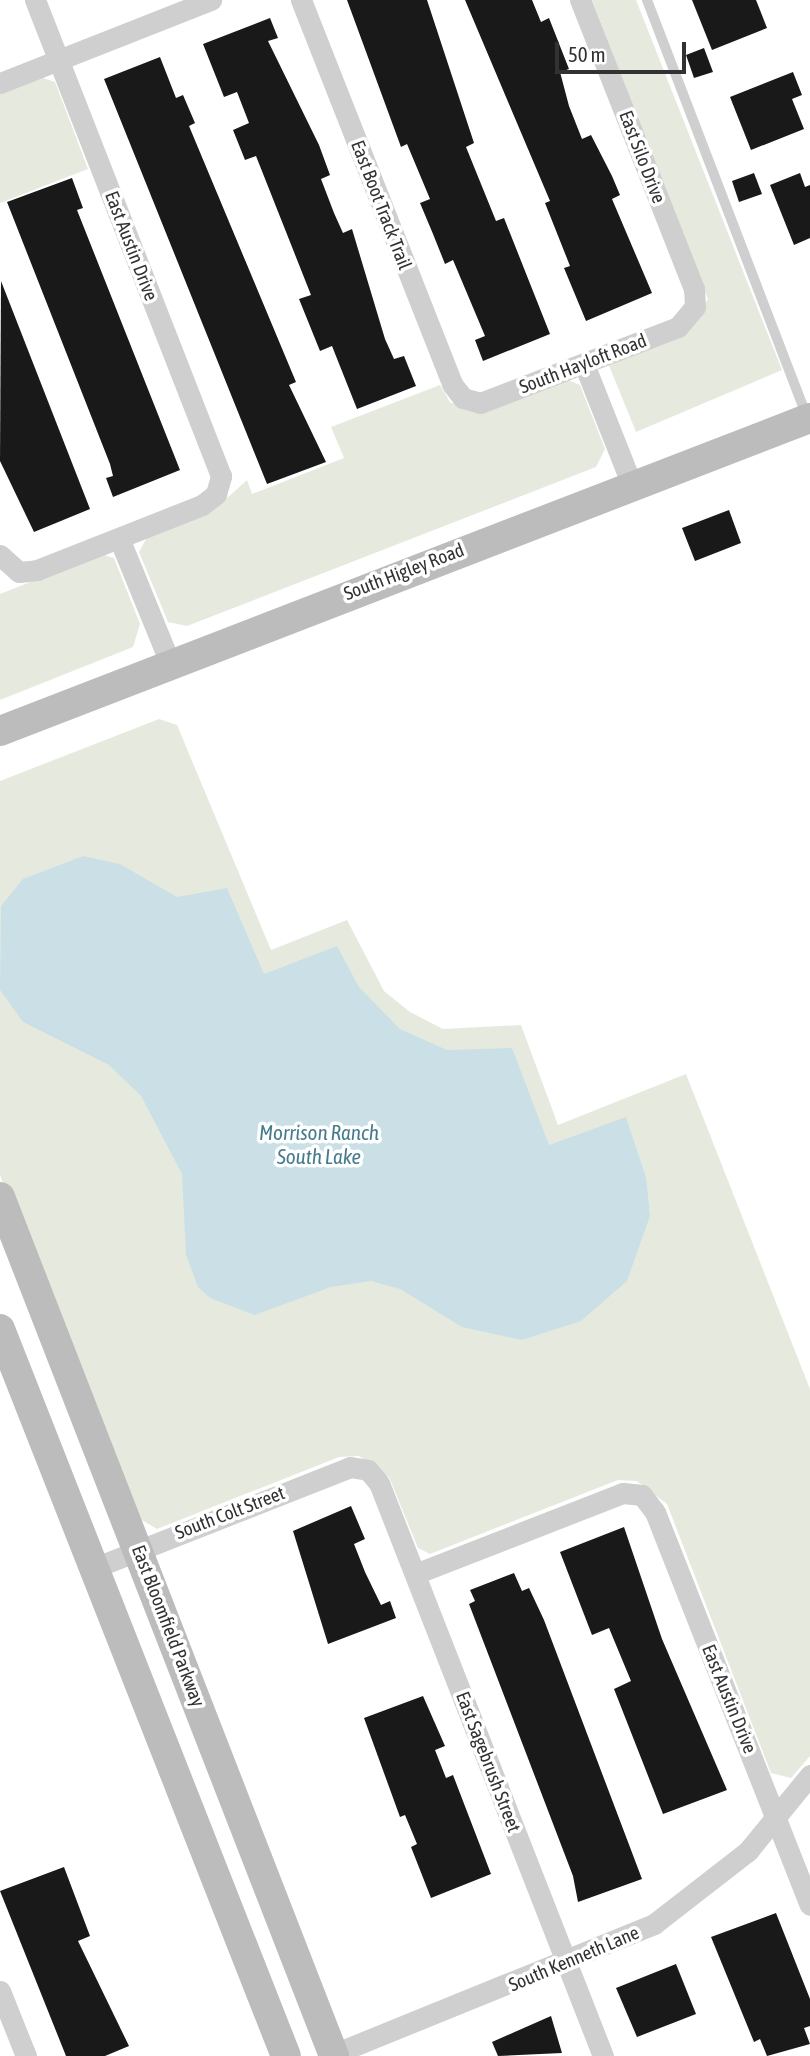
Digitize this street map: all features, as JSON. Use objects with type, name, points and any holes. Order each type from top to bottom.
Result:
[{"type":"street","name":"East Austin Drive","points":[[34,0],[218,467],[216,494],[119,538]]},
{"type":"street","points":[[0,83],[211,0]]},
{"type":"street","name":"East Boot Track Trail","points":[[301,0],[452,384],[471,402]]},
{"type":"street","name":"East Silo Drive","points":[[580,0],[694,289],[691,315]]},
{"type":"street","name":"South Hayloft Road","points":[[471,402],[584,364],[691,315]]},
{"type":"street","points":[[584,364],[632,485]]},
{"type":"street","name":"South Higley Road","points":[[0,730],[809,418]]},
{"type":"street","points":[[0,555],[19,572],[119,538],[170,663]]},
{"type":"street","name":"East Bloomfield Parkway","points":[[0,1197],[139,1549],[332,2055]]},
{"type":"street","points":[[0,1329],[286,2056]]},
{"type":"street","name":"South Colt Street","points":[[94,1568],[349,1467],[368,1470]]},
{"type":"street","name":"East Sagebrush Street","points":[[368,1470],[379,1483],[603,2056]]},
{"type":"street","name":"East Austin Drive","points":[[415,1574],[624,1493],[642,1495],[655,1512],[810,1905]]},
{"type":"street","name":"South Kenneth Lane","points":[[332,2055],[566,1964],[654,1924],[778,1822],[810,1775]]},
{"type":"street","points":[[0,1990],[26,2056]]},
{"type":"lane","points":[[648,0],[809,418]]},
{"type":"shaded area","points":[[592,0],[636,0],[782,370],[636,432],[608,363],[687,333],[708,299]]},
{"type":"shaded area","points":[[40,77],[55,82],[88,169],[0,203],[0,93]]},
{"type":"shaded area","points":[[568,380],[580,385],[605,449],[596,467],[187,626],[168,622],[139,552],[147,537],[216,508],[247,480],[252,494],[344,458],[331,427],[440,385],[450,402],[464,408]]},
{"type":"shaded area","points":[[101,554],[114,558],[140,624],[133,647],[0,700],[0,594]]},
{"type":"shaded area","points":[[159,719],[177,725],[271,950],[347,920],[384,991],[410,1012],[443,1029],[521,1025],[558,1125],[686,1074],[810,1389],[810,1756],[791,1778],[771,1773],[667,1504],[637,1481],[618,1480],[430,1554],[418,1548],[389,1477],[359,1456],[339,1457],[157,1529],[133,1515],[0,1175],[0,781]]},
{"type":"water","name":"Morrison Ranch South Lake","points":[[83,856],[120,864],[177,897],[227,888],[264,974],[337,946],[359,987],[400,1029],[447,1050],[512,1048],[549,1145],[626,1117],[646,1177],[650,1216],[627,1281],[581,1321],[522,1340],[462,1327],[400,1289],[371,1281],[331,1287],[255,1315],[210,1298],[198,1287],[186,1255],[182,1174],[141,1096],[109,1065],[23,1022],[0,990],[1,906],[23,879]]},
{"type":"building","points":[[347,0],[427,0],[474,143],[466,147],[496,221],[504,218],[550,334],[483,361],[475,340],[485,336],[453,260],[445,264],[420,203],[430,199],[407,144],[401,147]]},
{"type":"building","points":[[465,0],[532,0],[541,22],[549,18],[569,69],[560,72],[569,106],[582,139],[591,135],[612,176],[620,195],[612,199],[652,293],[586,321],[564,268],[570,266],[545,203],[550,201]]},
{"type":"building","points":[[692,0],[756,0],[767,28],[712,50]]},
{"type":"building","points":[[270,18],[278,38],[268,41],[319,145],[330,175],[321,179],[334,213],[343,233],[352,229],[385,339],[394,359],[404,356],[416,386],[357,409],[332,346],[320,351],[299,299],[311,295],[256,156],[245,160],[233,130],[249,123],[237,92],[224,97],[203,44]]},
{"type":"building","points":[[704,48],[713,72],[694,78],[686,55]]},
{"type":"building","points":[[160,57],[176,98],[183,95],[195,123],[189,126],[296,382],[289,385],[326,462],[267,484],[104,79]]},
{"type":"building","points":[[793,72],[802,95],[792,99],[804,129],[751,150],[730,97]]},
{"type":"building","points":[[754,173],[762,194],[739,202],[732,181]]},
{"type":"building","points":[[800,173],[805,187],[810,185],[810,238],[794,245],[770,185]]},
{"type":"building","points":[[72,178],[83,208],[77,210],[180,470],[113,497],[106,478],[113,476],[110,464],[7,202]]},
{"type":"building","points":[[1,281],[90,509],[34,532],[0,461]]},
{"type":"building","points":[[729,510],[741,543],[695,561],[682,528]]},
{"type":"building","points":[[351,1506],[365,1539],[354,1544],[365,1572],[381,1605],[390,1601],[396,1618],[328,1644],[293,1531]]},
{"type":"building","points":[[624,1527],[662,1639],[727,1790],[663,1814],[614,1689],[631,1681],[609,1628],[592,1635],[560,1552]]},
{"type":"building","points":[[514,1573],[522,1591],[529,1588],[544,1620],[642,1879],[578,1902],[573,1876],[469,1604],[475,1601],[470,1590]]},
{"type":"building","points":[[423,1696],[445,1746],[435,1750],[446,1778],[453,1775],[491,1874],[431,1898],[411,1847],[417,1844],[405,1815],[400,1817],[364,1718]]},
{"type":"building","points":[[64,1867],[90,1936],[78,1941],[129,2046],[105,2056],[66,2056],[0,1891]]},
{"type":"building","points":[[776,1913],[810,1999],[810,2026],[804,2028],[810,2044],[767,2056],[760,2039],[754,2042],[711,1937]]},
{"type":"building","points":[[676,1964],[696,2014],[637,2037],[616,1988]]},
{"type":"building","points":[[551,2016],[562,2053],[498,2056],[492,2042]]}]
